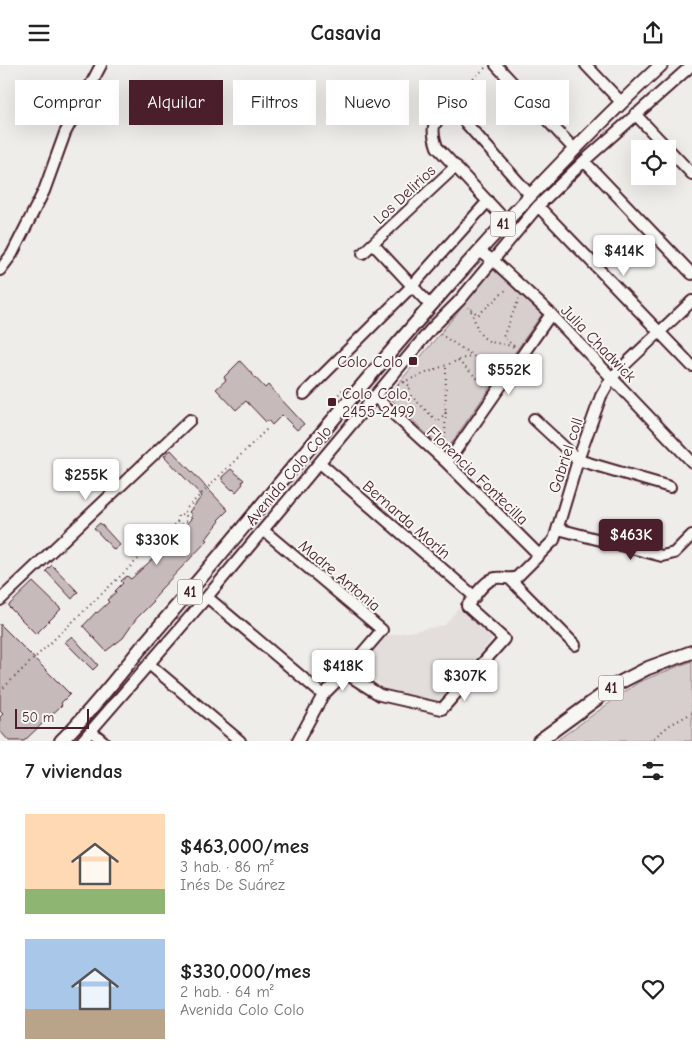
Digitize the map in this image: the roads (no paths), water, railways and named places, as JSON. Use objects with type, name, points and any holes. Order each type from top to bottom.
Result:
[{"type":"main road","name":"Avenida Colo Colo","points":[[61,741],[109,689],[430,305],[574,149],[661,65]]},
{"type":"main road","name":"41","points":[[539,741],[617,684],[648,668],[692,652]]},
{"type":"street","points":[[0,270],[12,254],[44,191],[65,133],[101,65]]},
{"type":"street","points":[[496,65],[574,149]]},
{"type":"street","points":[[586,65],[621,102]]},
{"type":"street","name":"Avenida Colo Colo","points":[[82,741],[92,732],[207,597],[432,328],[460,300],[494,261],[538,206],[635,114],[690,69]]},
{"type":"street","points":[[506,221],[437,147],[432,133],[437,121],[450,105],[530,195]]},
{"type":"street","points":[[635,114],[692,174]]},
{"type":"street","points":[[584,161],[692,274]]},
{"type":"street","name":"Los Delirios","points":[[363,253],[456,166]]},
{"type":"street","points":[[304,394],[412,286],[488,201]]},
{"type":"street","points":[[538,206],[692,366]]},
{"type":"street","name":"Los Delirios","points":[[373,243],[430,305]]},
{"type":"street","name":"Julia Chadwick","points":[[479,251],[494,261],[551,314],[692,462]]},
{"type":"street","name":"Gabriel coll","points":[[511,580],[520,575],[554,540],[578,460],[601,396],[612,377],[692,301]]},
{"type":"street","points":[[446,462],[551,314]]},
{"type":"street","points":[[356,393],[378,393]]},
{"type":"street","name":"Florencia Fontecilla","points":[[378,393],[539,555]]},
{"type":"street","points":[[534,419],[578,460],[670,487]]},
{"type":"street","points":[[0,601],[190,420]]},
{"type":"street","name":"Bernarda Morín","points":[[320,463],[475,597]]},
{"type":"street","points":[[558,529],[662,556],[674,553],[692,535]]},
{"type":"street","name":"Madre Antonia","points":[[263,530],[382,630],[345,673],[323,695],[298,741]]},
{"type":"street","points":[[345,673],[380,695],[442,709],[504,639],[467,607],[493,578],[511,580],[575,645]]},
{"type":"street","points":[[207,597],[323,695]]},
{"type":"street","points":[[148,664],[240,741]]},
{"type":"street","points":[[92,732],[103,741]]},
{"type":"place","name":"Colo Colo","points":[[413,361]]},
{"type":"place","name":"Colo Colo, 2455-2499","points":[[332,402]]}]
